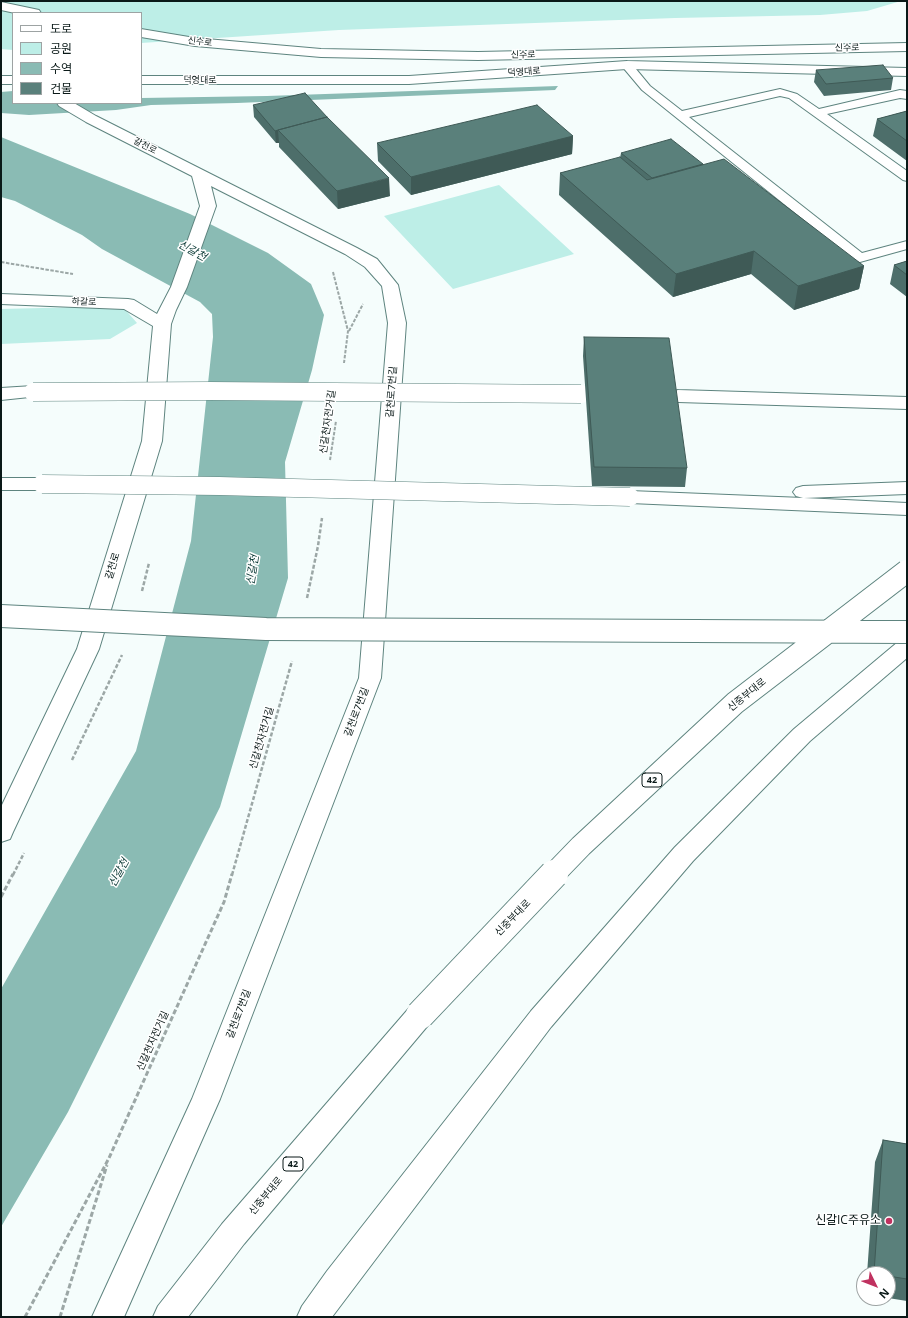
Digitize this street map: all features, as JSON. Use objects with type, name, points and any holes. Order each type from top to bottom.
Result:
[{"type":"main road","points":[[1,6],[29,12]]},
{"type":"main road","points":[[1,18],[12,21]]},
{"type":"main road","name":"신수로","points":[[142,33],[195,42],[321,53],[478,56],[907,47]]},
{"type":"main road","name":"신수로","points":[[142,46],[209,57],[346,67],[518,67],[907,58]]},
{"type":"main road","name":"덕영대로","points":[[142,80],[409,80],[627,65],[907,72]]},
{"type":"main road","points":[[1,80],[12,80]]},
{"type":"main road","name":"갈천로","points":[[1,832],[88,649],[152,441],[162,324],[167,310],[179,287],[208,206],[199,174],[91,119],[66,104]]},
{"type":"main road","name":"갈천로7번길","points":[[108,1317],[206,1099],[370,678],[397,322],[390,285],[371,263],[351,251],[199,174]]},
{"type":"main road","name":"하갈로","points":[[1,299],[128,304],[162,324]]},
{"type":"main road","points":[[1,393],[210,391],[581,394]]},
{"type":"main road","points":[[678,396],[907,403]]},
{"type":"main road","points":[[1,484],[219,486],[630,497],[907,509]]},
{"type":"main road","points":[[630,497],[907,488]]},
{"type":"main road","name":"신중부대로","points":[[169,1317],[233,1234],[420,1014],[581,846],[735,703],[907,571]]},
{"type":"main road","points":[[1,616],[266,629],[907,632]]},
{"type":"main road","points":[[313,1317],[342,1276],[541,1019],[684,854],[802,735],[907,646]]},
{"type":"lane","points":[[627,65],[646,88],[860,258],[907,245]]},
{"type":"lane","points":[[681,115],[780,92],[793,96],[907,177]]},
{"type":"lane","points":[[817,113],[900,94],[907,95]]},
{"type":"lane","points":[[1,388],[32,392]]},
{"type":"path","points":[[330,267],[333,272],[348,331],[343,370]]},
{"type":"path","name":"신갈천자전거길","points":[[330,461],[337,416]]},
{"type":"path","points":[[307,599],[318,546],[322,515]]},
{"type":"path","name":"신갈천자전거길","points":[[24,1317],[109,1158],[224,902],[292,659]]},
{"type":"path","points":[[60,1317],[109,1158]]},
{"type":"green space","points":[[1,1],[901,1],[867,11],[820,15],[675,18],[339,30],[142,43],[142,12],[12,12],[12,50],[1,49]]},
{"type":"green space","points":[[499,185],[574,254],[453,289],[384,216]]},
{"type":"green space","points":[[122,306],[137,323],[110,339],[1,344],[1,309]]},
{"type":"water","points":[[558,86],[555,90],[151,105],[116,110],[29,115],[1,113],[1,92],[12,91],[12,104],[142,104],[142,98],[267,96]]},
{"type":"water","name":"신갈천","points":[[1,137],[190,214],[268,253],[311,284],[324,315],[312,370],[285,462],[288,578],[220,807],[68,1112],[1,1227],[1,989],[136,751],[191,541],[213,337],[212,314],[200,302],[102,249],[82,235],[15,201],[1,197]]},
{"type":"building","points":[[883,65],[893,78],[826,84],[816,70]]},
{"type":"building","points":[[305,93],[327,117],[275,131],[253,105]]},
{"type":"building","points":[[537,105],[573,136],[411,177],[377,143]]},
{"type":"building","points":[[907,111],[907,141],[877,119]]},
{"type":"building","points":[[327,117],[389,178],[337,191],[278,130]]},
{"type":"building","points":[[671,139],[703,164],[652,178],[621,153]]},
{"type":"building","points":[[620,157],[647,180],[724,159],[864,266],[798,286],[754,251],[676,274],[560,173]]},
{"type":"building","points":[[907,261],[907,275],[894,265]]},
{"type":"building","points":[[584,337],[669,338],[687,468],[594,467]]},
{"type":"building","name":"신갈IC주유소","points":[[883,1140],[907,1144],[907,1279],[896,1277],[896,1266],[874,1266]]},
{"type":"place","name":"신갈IC주유소","points":[[889,1221]]}]
